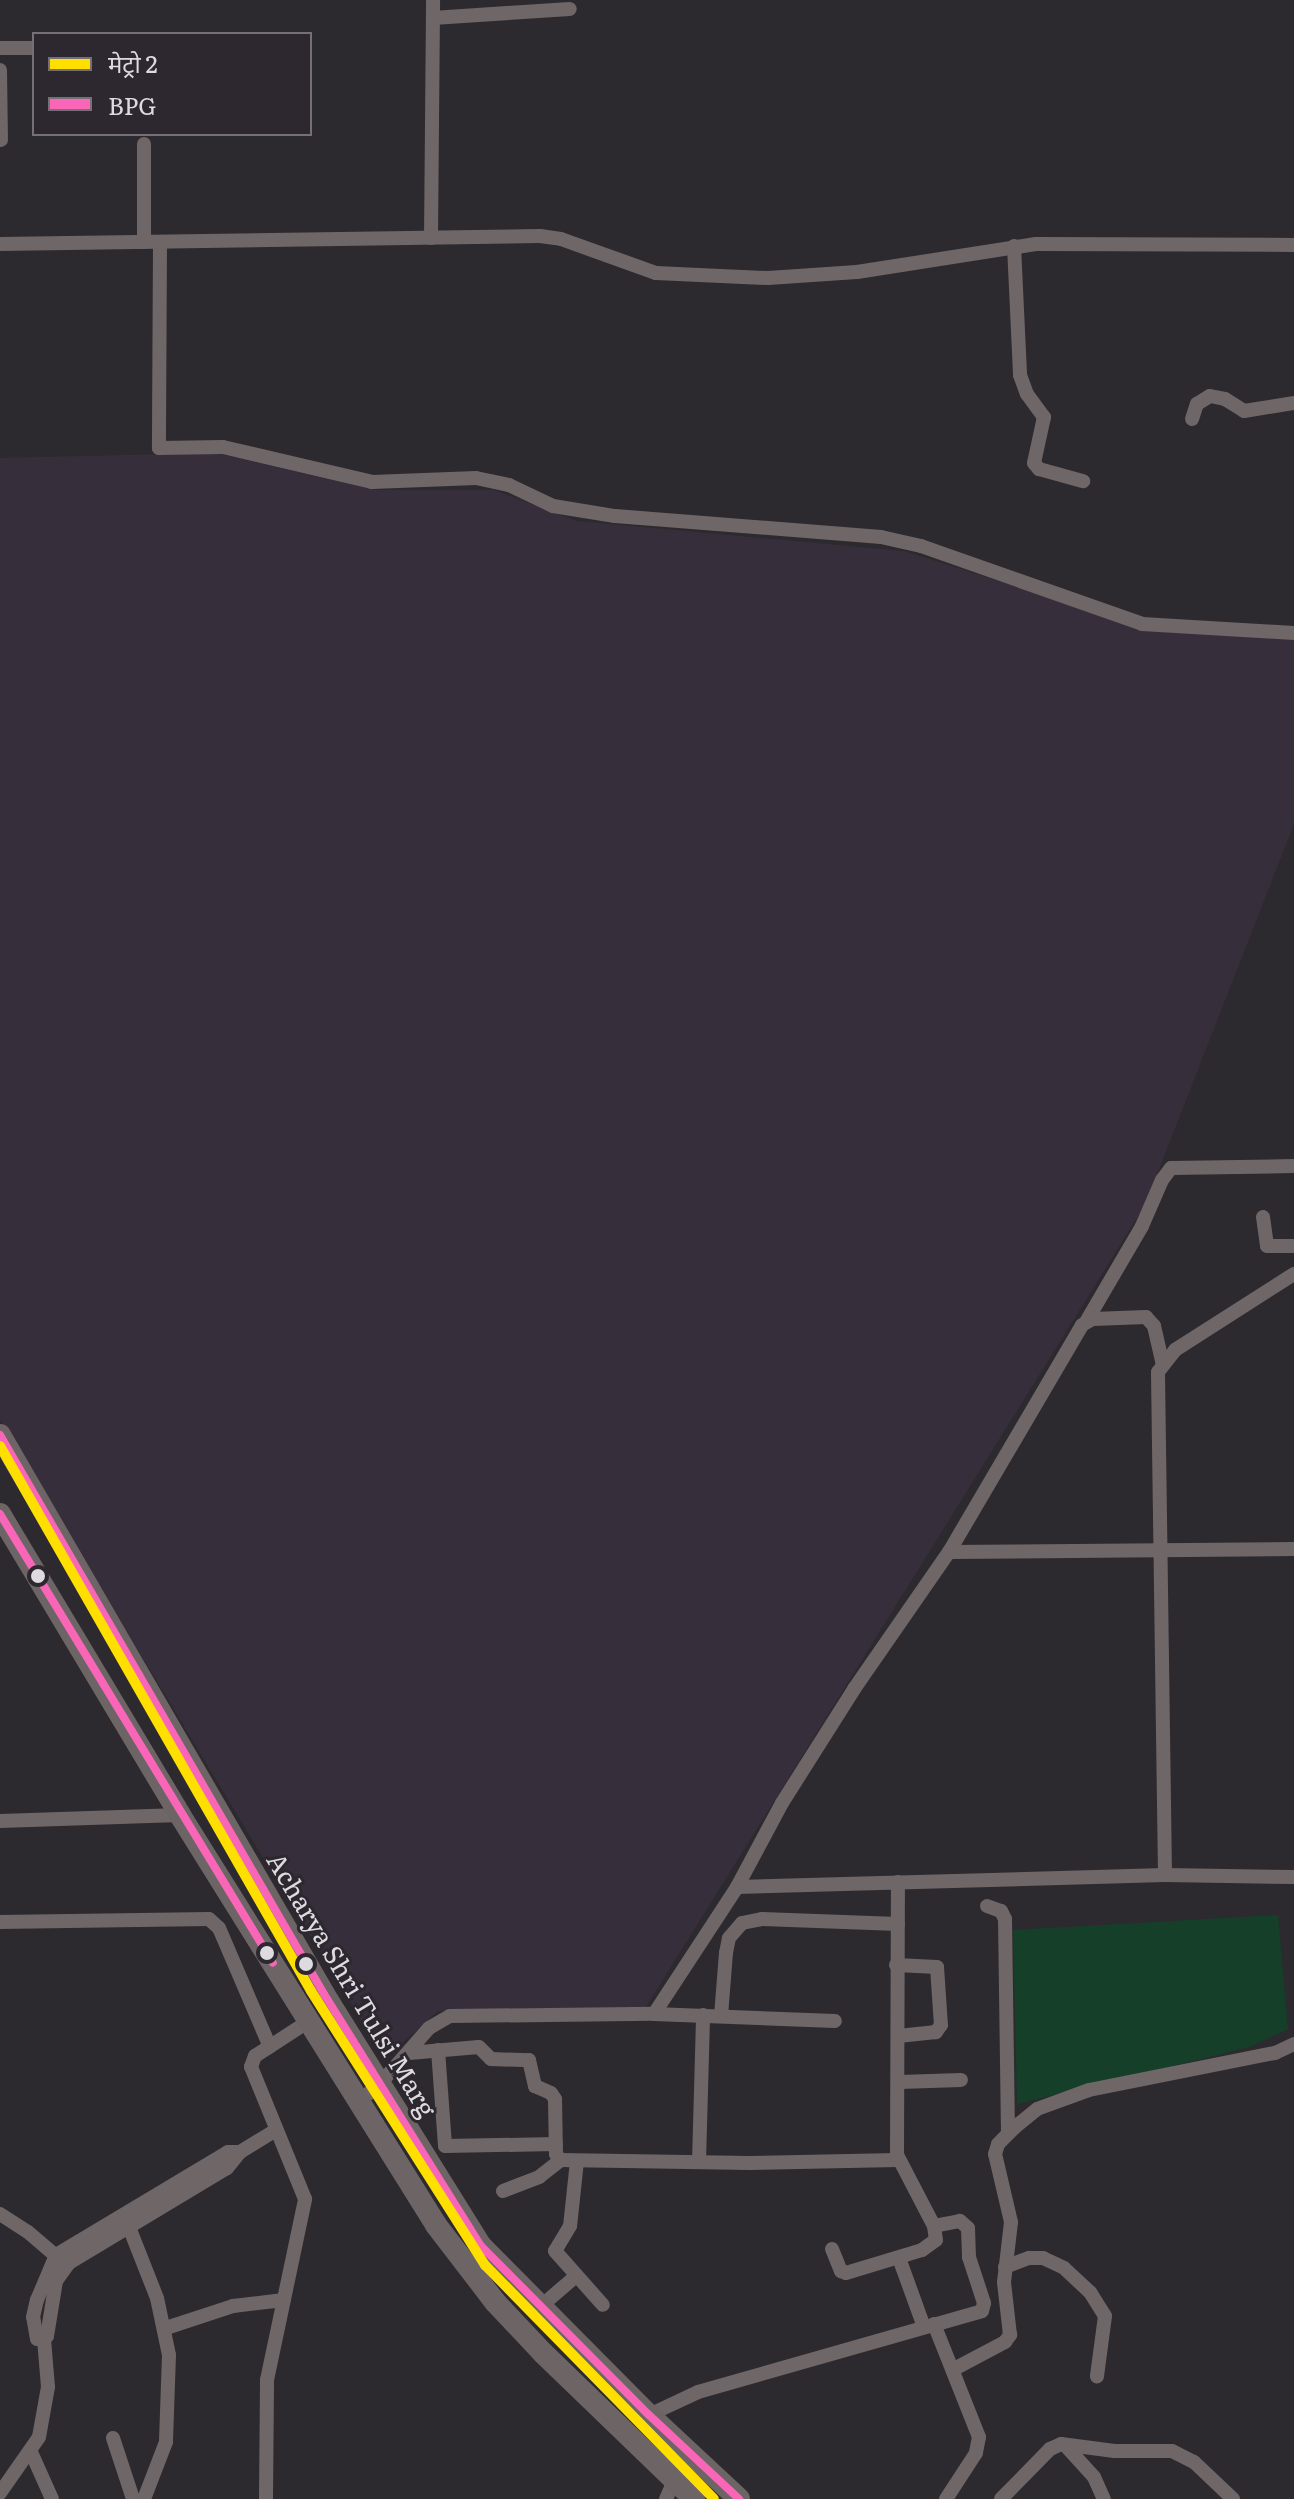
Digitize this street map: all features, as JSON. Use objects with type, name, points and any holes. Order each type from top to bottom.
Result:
[{"type":"highway","name":"Acharya Shri Tulsi Marg","points":[[2,1443],[379,2085],[481,2246],[649,2415],[739,2499]]},
{"type":"highway","points":[[0,1514],[180,1815],[436,2225],[495,2302],[670,2489],[694,2499]]},
{"type":"street","points":[[431,238],[433,0]]},
{"type":"street","points":[[433,18],[570,9]]},
{"type":"street","points":[[0,48],[32,48]]},
{"type":"street","points":[[0,70],[1,140]]},
{"type":"street","points":[[144,144],[144,242]]},
{"type":"street","points":[[0,244],[551,237],[656,273],[768,278],[857,272],[1014,246],[1294,245]]},
{"type":"street","points":[[160,242],[159,448],[223,447],[372,482],[476,478],[509,485],[553,506],[615,516],[881,537],[921,546],[1142,624],[1294,633]]},
{"type":"street","points":[[1014,246],[1020,375],[1027,394],[1044,417],[1034,463],[1039,469],[1083,481]]},
{"type":"street","points":[[1192,419],[1197,404],[1210,396],[1225,399],[1244,411],[1294,403]]},
{"type":"street","points":[[654,2014],[737,1887],[782,1803],[825,1735],[949,1552],[1142,1226],[1162,1180],[1171,1168],[1294,1166]]},
{"type":"street","points":[[1263,1217],[1267,1246],[1294,1246]]},
{"type":"street","points":[[1165,1875],[1157,1379],[1162,1362],[1175,1350],[1294,1274]]},
{"type":"street","points":[[1086,1322],[1142,1316],[1150,1319],[1162,1362]]},
{"type":"street","points":[[949,1552],[1294,1549]]},
{"type":"street","points":[[0,1821],[180,1815]]},
{"type":"street","points":[[737,1887],[1165,1875],[1294,1877]]},
{"type":"street","points":[[832,2249],[841,2271],[846,2273],[933,2245],[934,2226],[898,2160],[898,1882]]},
{"type":"street","points":[[987,1906],[1001,1911],[1005,1919],[1008,2133]]},
{"type":"street","points":[[0,1922],[209,1919],[219,1928],[270,2047]]},
{"type":"street","points":[[721,2016],[729,1938],[742,1923],[762,1919],[898,1924]]},
{"type":"street","points":[[896,1965],[937,1967],[941,2025],[936,2032],[898,2036]]},
{"type":"street","points":[[358,2102],[379,2085],[429,2028],[450,2016],[654,2014],[835,2021]]},
{"type":"street","points":[[699,2162],[703,2015]]},
{"type":"street","points":[[266,2499],[267,2380],[305,2199],[251,2067],[255,2056],[309,2021]]},
{"type":"street","points":[[954,2369],[1008,2339],[1010,2325],[1005,2267],[1011,2222],[995,2154],[1008,2133],[1037,2109],[1089,2090],[1275,2053],[1294,2044]]},
{"type":"street","points":[[409,2053],[479,2047],[491,2059],[531,2061],[535,2086],[551,2093],[555,2099],[556,2154],[561,2160]]},
{"type":"street","points":[[438,2050],[445,2146],[556,2144]]},
{"type":"street","points":[[900,2082],[961,2080]]},
{"type":"street","points":[[61,2261],[129,2227],[227,2168],[240,2152],[276,2130]]},
{"type":"street","points":[[0,2493],[39,2437],[48,2387],[44,2339],[35,2337],[33,2317],[43,2281],[61,2261],[228,2152],[240,2152]]},
{"type":"street","points":[[503,2191],[539,2177],[561,2160],[898,2160]]},
{"type":"street","points":[[577,2161],[570,2226],[555,2248],[603,2305]]},
{"type":"street","points":[[0,2214],[61,2261]]},
{"type":"street","points":[[649,2415],[698,2392],[979,2313],[984,2305],[969,2257],[968,2228],[960,2221],[934,2226]]},
{"type":"street","points":[[129,2227],[166,2328],[169,2425],[161,2459],[144,2499]]},
{"type":"street","points":[[899,2258],[929,2326],[954,2369],[978,2432],[976,2453],[946,2499]]},
{"type":"street","points":[[1005,2267],[1022,2260],[1043,2258],[1064,2268],[1090,2292],[1105,2316],[1097,2376]]},
{"type":"street","points":[[540,2307],[576,2276]]},
{"type":"street","points":[[166,2328],[233,2306],[284,2300]]},
{"type":"street","points":[[113,2438],[133,2499]]},
{"type":"street","points":[[1010,2496],[1050,2449],[1065,2445],[1115,2451],[1172,2451],[1194,2462],[1233,2499]]},
{"type":"street","points":[[1065,2445],[1094,2477],[1104,2499]]},
{"type":"street","points":[[31,2452],[52,2499]]},
{"type":"shaded area","points":[[215,453],[376,490],[494,490],[577,521],[904,551],[1143,627],[1294,639],[1294,824],[1145,1205],[646,2007],[438,2011],[384,2059],[0,1420],[0,458]]},
{"type":"green space","points":[[1278,1915],[1288,2029],[1250,2047],[1017,2104],[1013,1930]]},
{"type":"metro line","name":"2","points":[[0,1446],[311,1991],[485,2265],[714,2499]]},
{"type":"transit line","name":"BPG","points":[[0,1435],[324,1994],[481,2246],[649,2415],[739,2499]]},
{"type":"transit line","name":"BPG","points":[[0,1514],[273,1963]]}]
